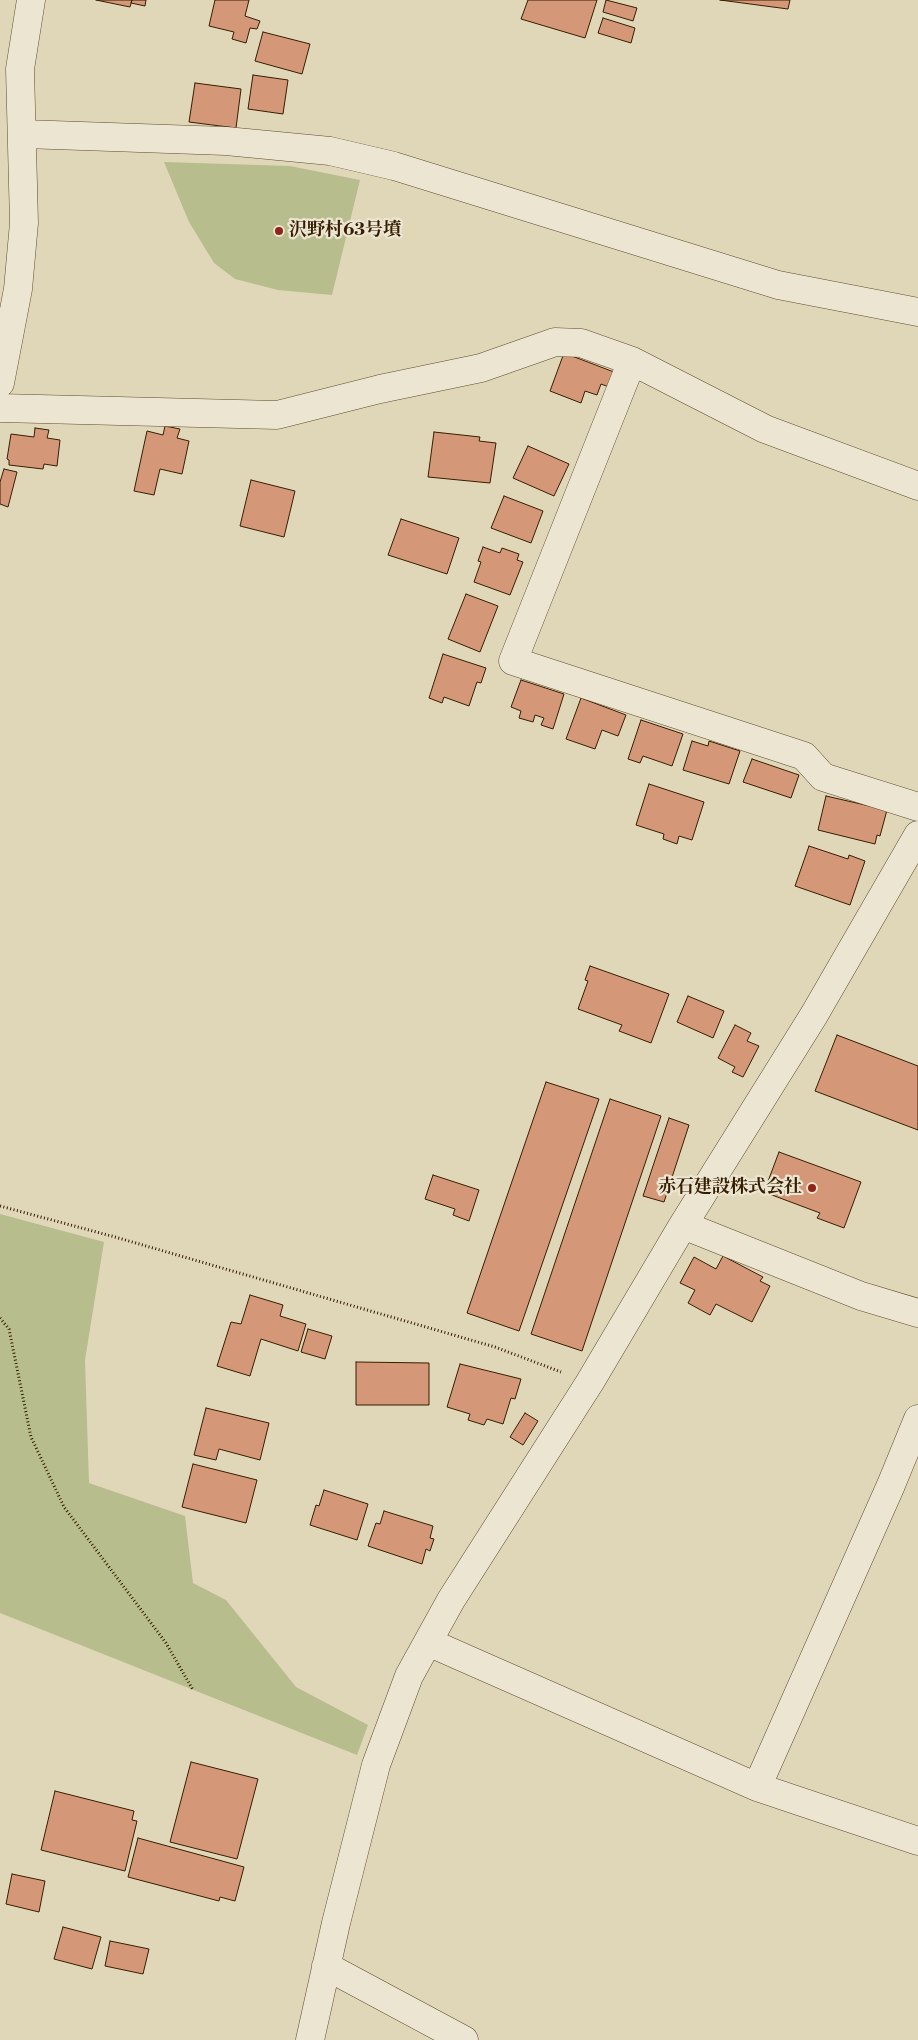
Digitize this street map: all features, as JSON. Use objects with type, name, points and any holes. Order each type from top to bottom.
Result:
[{"type":"street","points":[[0,384],[18,289],[24,232],[24,134],[20,69],[31,0]]},
{"type":"street","points":[[24,134],[226,141],[330,151],[394,166],[778,285],[918,312]]},
{"type":"street","points":[[0,408],[277,415],[380,389],[481,368],[555,342],[581,343],[632,361],[765,429],[918,486]]},
{"type":"street","points":[[632,361],[512,660],[804,756],[823,777],[918,807]]},
{"type":"street","points":[[310,2040],[326,1966],[376,1765],[409,1676],[451,1600],[590,1382],[683,1226],[814,1015],[918,835]]},
{"type":"street","points":[[683,1226],[861,1296],[918,1314]]},
{"type":"street","points":[[757,1787],[891,1485],[918,1419]]},
{"type":"street","points":[[428,1642],[757,1787],[918,1841]]},
{"type":"street","points":[[326,1966],[464,2040]]},
{"type":"path","points":[[0,1206],[114,1236],[495,1347],[590,1382]]},
{"type":"path","points":[[0,1318],[9,1329],[31,1437],[64,1507],[166,1643],[193,1690]]},
{"type":"green space","points":[[164,162],[290,166],[360,180],[332,295],[278,290],[235,279],[214,263],[189,222]]},
{"type":"green space","points":[[0,1214],[104,1242],[85,1360],[89,1483],[185,1516],[193,1583],[226,1600],[296,1687],[368,1725],[357,1755],[0,1613]]},
{"type":"building","points":[[96,0],[132,0],[130,7]]},
{"type":"building","points":[[132,0],[146,0],[145,6],[131,3]]},
{"type":"building","points":[[215,0],[249,0],[245,16],[260,21],[257,29],[250,28],[246,43],[232,39],[234,32],[209,26]]},
{"type":"building","points":[[528,0],[597,0],[585,38],[521,19]]},
{"type":"building","points":[[606,0],[637,8],[633,21],[603,12]]},
{"type":"building","points":[[720,0],[790,0],[788,9]]},
{"type":"building","points":[[603,18],[635,28],[631,43],[598,33]]},
{"type":"building","points":[[263,32],[310,44],[302,74],[255,61]]},
{"type":"building","points":[[253,75],[288,80],[283,114],[248,109]]},
{"type":"building","points":[[195,83],[241,89],[236,128],[189,122]]},
{"type":"building","points":[[564,353],[614,372],[609,387],[601,384],[597,395],[585,391],[581,403],[550,391]]},
{"type":"building","points":[[165,426],[180,429],[177,438],[189,441],[182,474],[160,469],[154,495],[134,491],[147,431],[163,435]]},
{"type":"building","points":[[35,428],[49,430],[47,438],[60,440],[57,466],[44,464],[43,469],[9,465],[9,460],[7,459],[11,434],[34,437]]},
{"type":"building","points":[[434,432],[480,437],[479,441],[496,443],[490,483],[428,477]]},
{"type":"building","points":[[528,446],[569,464],[554,496],[513,478]]},
{"type":"building","points":[[4,469],[17,472],[8,507],[0,504],[0,482]]},
{"type":"building","points":[[251,480],[295,491],[284,537],[240,526]]},
{"type":"building","points":[[504,496],[543,511],[531,543],[491,528]]},
{"type":"building","points":[[401,519],[459,538],[447,574],[388,555]]},
{"type":"building","points":[[483,547],[500,553],[502,548],[519,554],[517,560],[523,562],[510,595],[474,582],[481,562],[478,561]]},
{"type":"building","points":[[466,594],[498,606],[480,652],[448,639]]},
{"type":"building","points":[[443,654],[486,668],[481,683],[477,682],[469,706],[444,697],[442,703],[429,698]]},
{"type":"building","points":[[521,680],[564,694],[553,729],[541,725],[544,718],[535,715],[533,722],[519,718],[521,711],[511,707]]},
{"type":"building","points":[[581,698],[626,715],[618,736],[602,730],[595,749],[566,739]]},
{"type":"building","points":[[641,720],[683,734],[672,766],[643,756],[640,763],[628,759]]},
{"type":"building","points":[[692,741],[708,746],[709,741],[740,751],[729,784],[683,770]]},
{"type":"building","points":[[752,759],[799,775],[791,798],[743,782]]},
{"type":"building","points":[[649,784],[704,802],[692,840],[679,836],[677,844],[663,839],[664,834],[636,825]]},
{"type":"building","points":[[826,796],[887,810],[880,836],[877,835],[875,844],[818,830]]},
{"type":"building","points":[[809,846],[848,859],[849,855],[865,861],[850,905],[795,886]]},
{"type":"building","points":[[590,966],[669,994],[651,1043],[619,1031],[622,1025],[578,1009],[588,981],[585,980]]},
{"type":"building","points":[[688,996],[724,1011],[713,1038],[677,1022]]},
{"type":"building","points":[[735,1025],[751,1033],[747,1041],[759,1046],[743,1077],[732,1072],[735,1067],[718,1058]]},
{"type":"building","points":[[837,1035],[918,1066],[918,1130],[815,1091]]},
{"type":"building","points":[[546,1082],[599,1099],[519,1331],[467,1313]]},
{"type":"building","points":[[610,1099],[661,1116],[582,1351],[531,1334]]},
{"type":"building","points":[[669,1118],[689,1125],[664,1202],[643,1196]]},
{"type":"building","points":[[779,1152],[861,1182],[844,1228],[817,1218],[820,1213],[764,1192]]},
{"type":"building","points":[[433,1175],[479,1190],[469,1221],[453,1215],[455,1209],[425,1199]]},
{"type":"building","points":[[723,1256],[763,1277],[760,1281],[770,1286],[752,1322],[716,1304],[710,1315],[688,1303],[695,1290],[680,1283],[694,1257],[716,1269]]},
{"type":"building","points":[[250,1295],[283,1305],[280,1316],[306,1324],[298,1351],[261,1339],[250,1376],[217,1366],[231,1322],[241,1324]]},
{"type":"building","points":[[308,1329],[332,1336],[325,1359],[301,1352]]},
{"type":"building","points":[[356,1362],[429,1363],[429,1405],[356,1405]]},
{"type":"building","points":[[460,1364],[521,1379],[515,1399],[511,1398],[503,1424],[487,1419],[484,1425],[468,1420],[470,1414],[447,1407]]},
{"type":"building","points":[[206,1408],[269,1423],[260,1460],[219,1449],[216,1460],[194,1455]]},
{"type":"building","points":[[525,1413],[538,1421],[523,1445],[510,1437]]},
{"type":"building","points":[[193,1464],[257,1480],[246,1523],[182,1507]]},
{"type":"building","points":[[324,1490],[368,1504],[357,1540],[310,1525],[316,1505],[319,1506]]},
{"type":"building","points":[[384,1511],[433,1526],[430,1538],[434,1539],[430,1551],[426,1549],[422,1564],[368,1546],[376,1523],[380,1524]]},
{"type":"building","points":[[191,1762],[258,1779],[237,1859],[170,1842]]},
{"type":"building","points":[[55,1791],[134,1811],[132,1820],[137,1821],[125,1871],[41,1850]]},
{"type":"building","points":[[138,1838],[244,1867],[235,1901],[220,1897],[219,1901],[128,1877]]},
{"type":"building","points":[[12,1874],[45,1881],[39,1912],[6,1904]]},
{"type":"building","points":[[63,1927],[101,1937],[92,1969],[54,1959]]},
{"type":"building","points":[[110,1941],[149,1949],[143,1974],[105,1966]]},
{"type":"place","name":"沢野村63号墳","points":[[279,231]]},
{"type":"place","name":"赤石建設株式会社","points":[[812,1188]]}]
